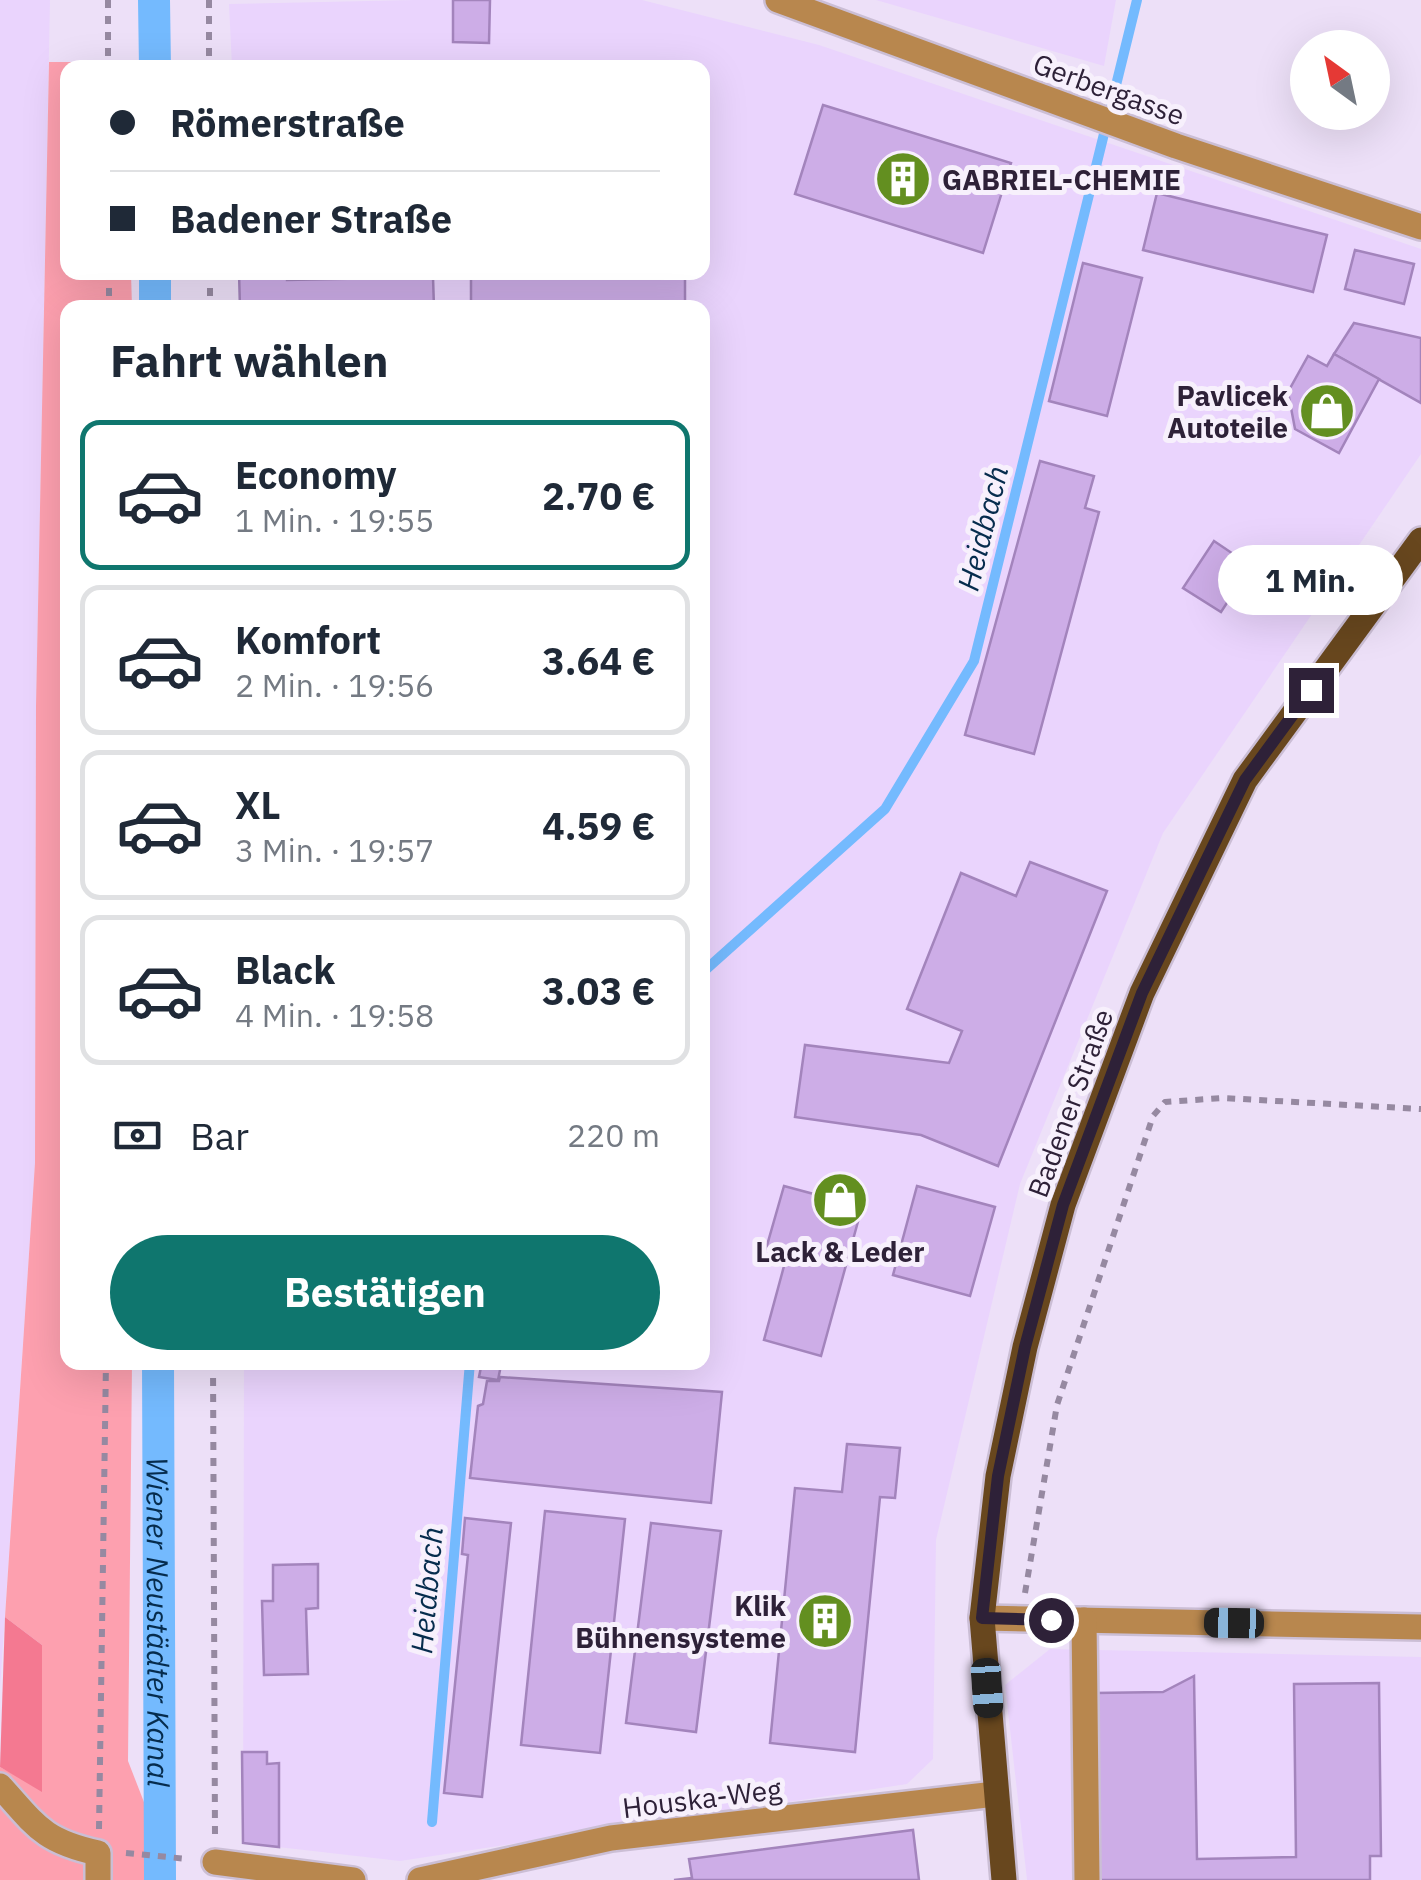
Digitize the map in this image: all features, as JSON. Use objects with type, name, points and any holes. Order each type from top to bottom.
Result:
[{"type":"main road","name":"Badener Straße","points":[[1004,1880],[982,1618],[998,1476],[1025,1347],[1063,1205],[1142,993],[1245,780],[1421,540]]},
{"type":"street","name":"Gerbergasse","points":[[778,0],[1176,146],[1421,228]]},
{"type":"street","points":[[982,1618],[1421,1627]]},
{"type":"street","points":[[1084,1620],[1087,1880]]},
{"type":"street","points":[[0,1786],[41,1832],[60,1845],[98,1853],[98,1880]]},
{"type":"street","name":"Houska-Weg","points":[[420,1880],[611,1838],[994,1794]]},
{"type":"street","points":[[202,1860],[353,1880]]},
{"type":"path","points":[[108,0],[108,60]]},
{"type":"path","points":[[209,0],[209,60]]},
{"type":"path","points":[[1018,1619],[1057,1405],[1153,1116],[1166,1102],[1177,1098],[1421,1109]]},
{"type":"path","points":[[98,1853],[106,1370]]},
{"type":"path","points":[[128,1853],[202,1860],[214,1370]]},
{"type":"shaded area","points":[[0,0],[50,0],[36,706],[35,1163],[0,1689]]},
{"type":"shaded area","points":[[642,0],[819,45],[1421,249],[1421,454],[1163,833],[1020,1184],[936,1540],[933,1759],[907,1784],[400,1861],[243,1843],[244,1370],[710,1370],[710,300],[240,300],[239,280],[710,280],[710,60],[232,60],[229,4]]},
{"type":"shaded area","points":[[876,0],[1116,0],[1104,66]]},
{"type":"shaded area","points":[[49,62],[60,62],[60,280],[131,280],[132,300],[60,300],[60,1370],[132,1370],[128,1761],[156,1833],[155,1880],[0,1880],[0,1767],[42,1790],[42,1645],[5,1617],[35,1163],[36,706]]},
{"type":"shaded area","points":[[5,1617],[42,1645],[42,1792],[0,1767]]},
{"type":"shaded area","points":[[1050,1649],[1421,1657],[1421,1880],[1027,1880],[1005,1685]]},
{"type":"building","points":[[453,0],[490,0],[489,43],[453,42]]},
{"type":"building","name":"GABRIEL-CHEMIE","points":[[823,105],[1011,163],[983,253],[795,194]]},
{"type":"building","points":[[1157,193],[1327,235],[1313,292],[1143,250]]},
{"type":"building","points":[[1355,250],[1414,264],[1404,304],[1345,289]]},
{"type":"building","points":[[1083,263],[1142,278],[1107,416],[1049,401]]},
{"type":"building","points":[[239,280],[433,280],[434,300],[240,300]]},
{"type":"building","points":[[471,280],[685,280],[685,300],[471,300]]},
{"type":"building","points":[[1354,323],[1421,338],[1421,403],[1334,354]]},
{"type":"building","name":"Pavlicek Autoteile","points":[[1334,354],[1379,379],[1339,453],[1295,429],[1288,392],[1308,356],[1327,366]]},
{"type":"building","points":[[1040,461],[1094,476],[1085,508],[1099,512],[1034,754],[965,735]]},
{"type":"building","points":[[1214,541],[1251,566],[1221,612],[1183,588]]},
{"type":"building","points":[[1030,862],[1107,891],[998,1166],[921,1135],[795,1117],[805,1045],[949,1063],[962,1031],[907,1009],[961,873],[1016,896]]},
{"type":"building","points":[[784,1186],[862,1207],[821,1356],[764,1340],[787,1255],[766,1249]]},
{"type":"building","points":[[917,1186],[995,1207],[970,1296],[893,1275]]},
{"type":"building","points":[[480,1370],[500,1370],[498,1380],[479,1377]]},
{"type":"building","points":[[500,1377],[722,1392],[711,1503],[470,1478],[478,1406],[483,1404],[487,1381],[499,1381]]},
{"type":"building","name":"Klik Bühnensysteme","points":[[847,1444],[900,1448],[895,1498],[880,1497],[855,1752],[770,1743],[795,1488],[842,1492]]},
{"type":"building","points":[[545,1511],[625,1519],[600,1753],[521,1745]]},
{"type":"building","points":[[465,1518],[511,1523],[482,1797],[444,1793],[468,1555],[462,1554]]},
{"type":"building","points":[[651,1523],[721,1531],[696,1732],[626,1723]]},
{"type":"building","points":[[318,1564],[318,1608],[306,1609],[308,1674],[264,1675],[262,1601],[273,1601],[273,1565]]},
{"type":"building","points":[[1194,1676],[1197,1859],[1296,1857],[1294,1684],[1379,1683],[1381,1856],[1370,1856],[1370,1880],[1097,1880],[1095,1693],[1163,1692]]},
{"type":"building","points":[[242,1752],[267,1752],[267,1764],[279,1763],[279,1847],[243,1843]]},
{"type":"building","points":[[913,1830],[919,1880],[674,1880],[692,1878],[689,1859]]},
{"type":"waterway","name":"Wiener Neustädter Kanal","points":[[154,0],[155,60]]},
{"type":"waterway","name":"Heidbach","points":[[710,966],[885,809],[974,661],[1137,0]]},
{"type":"waterway","name":"Wiener Neustädter Kanal","points":[[155,280],[155,300]]},
{"type":"waterway","name":"Wiener Neustädter Kanal","points":[[158,1370],[160,1880]]},
{"type":"waterway","name":"Heidbach","points":[[432,1822],[469,1370]]},
{"type":"place","name":"GABRIEL-CHEMIE","points":[[903,179]]},
{"type":"place","name":"Pavlicek Autoteile","points":[[1327,411]]},
{"type":"place","name":"Lack & Leder","points":[[840,1200]]},
{"type":"place","name":"Klik Bühnensysteme","points":[[825,1621]]},
{"type":"route","points":[[1051,1620],[982,1618],[998,1476],[1025,1347],[1063,1205],[1142,993],[1245,780],[1311,690]]}]
